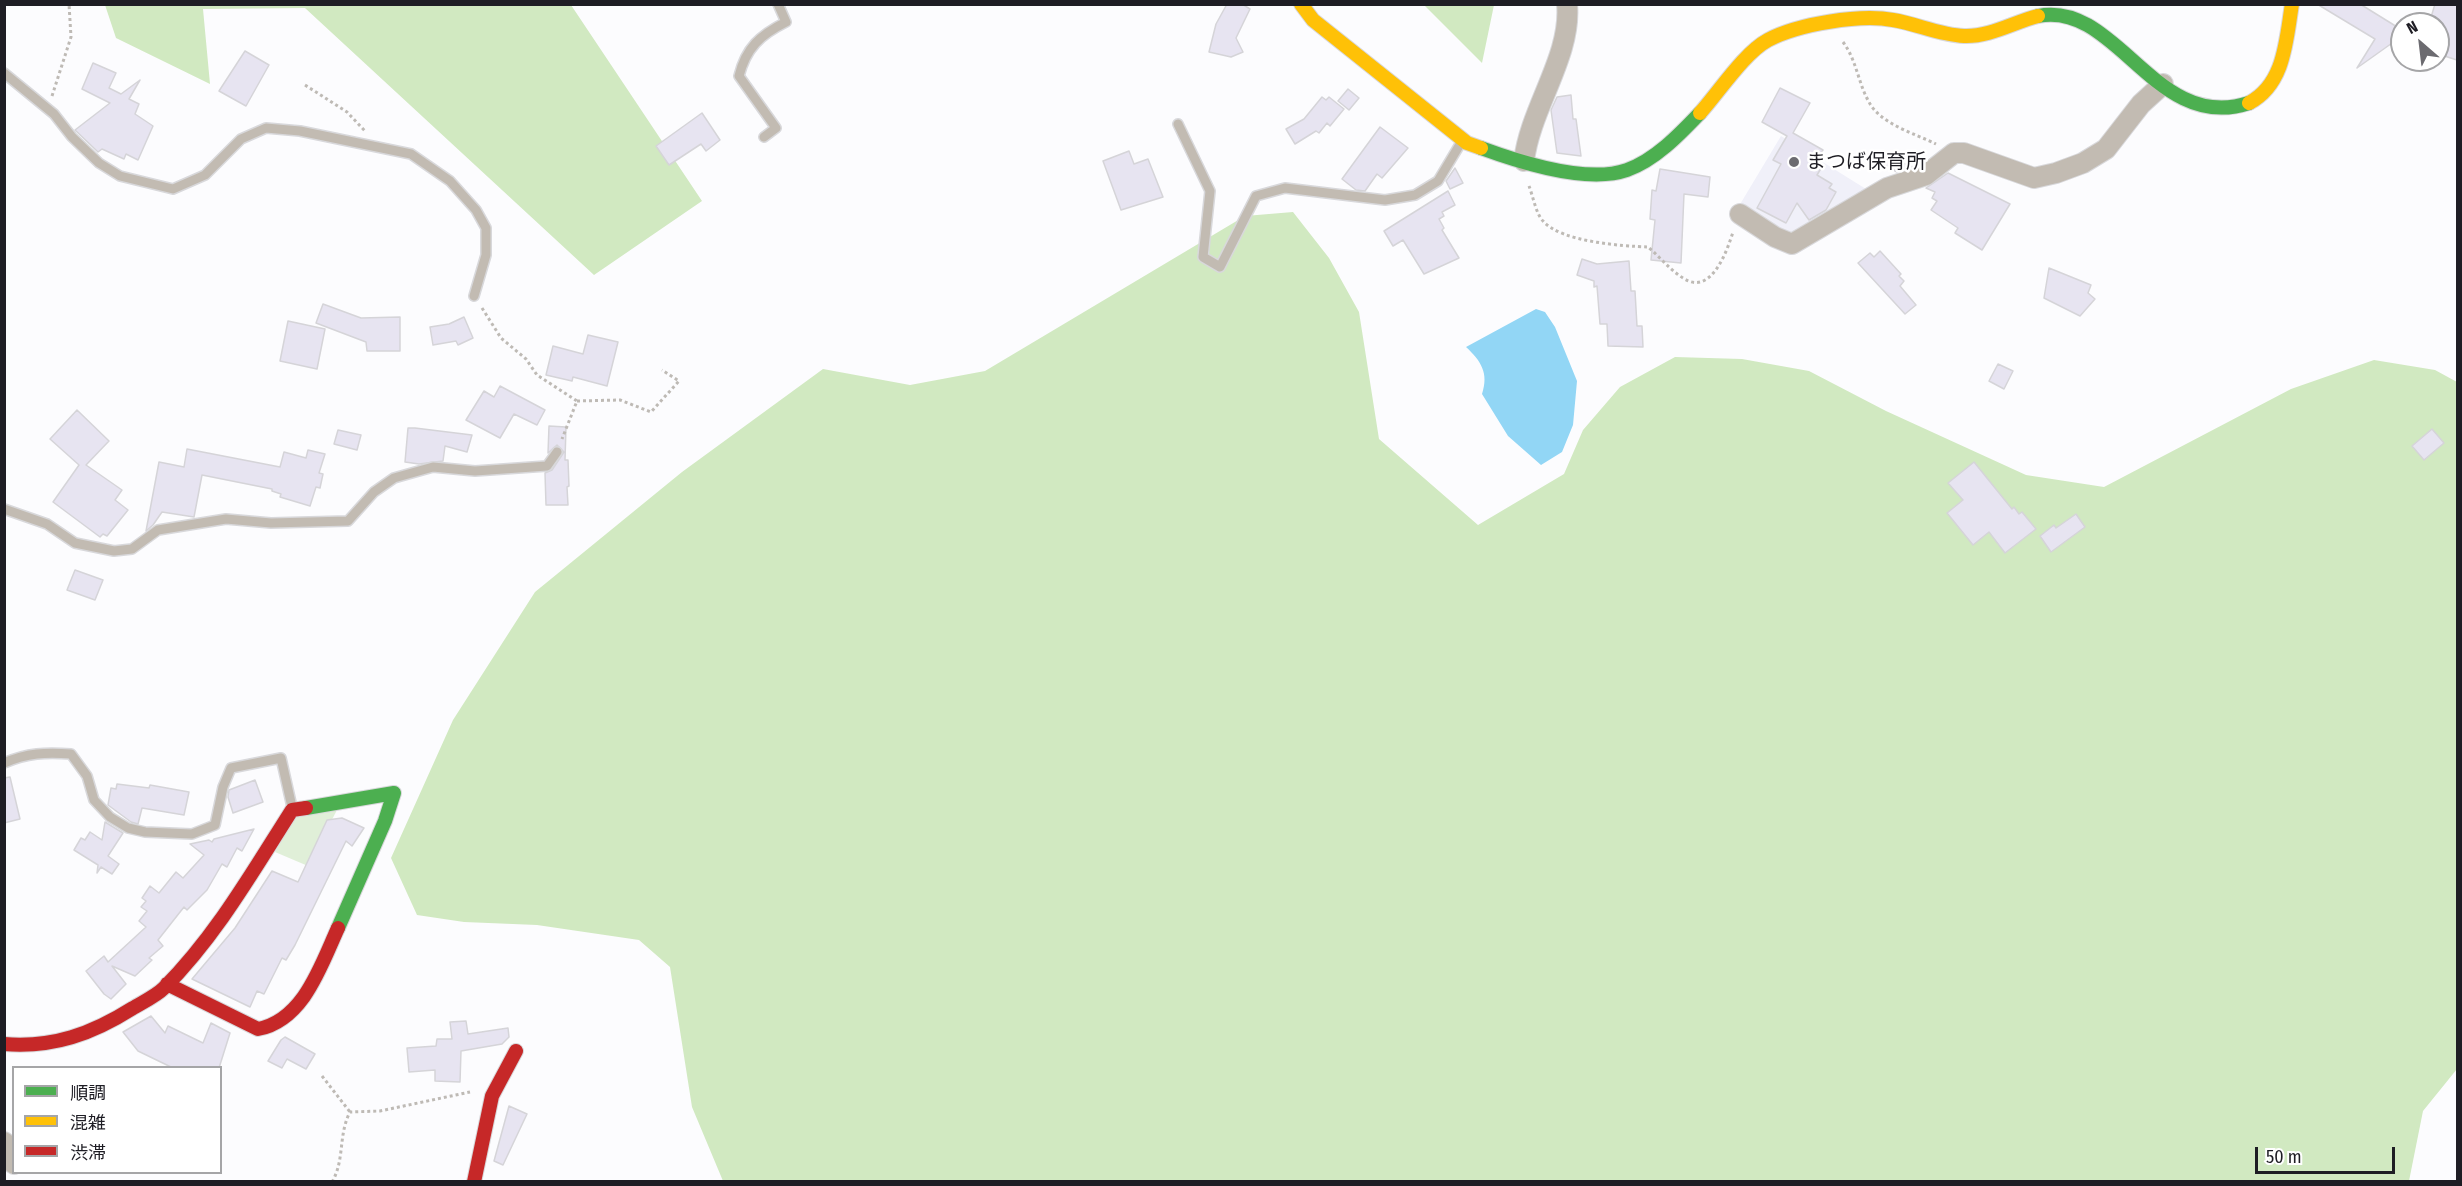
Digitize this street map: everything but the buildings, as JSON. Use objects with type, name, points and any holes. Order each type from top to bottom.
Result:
[{"type":"street","points":[[1302,4],[1313,20],[1463,139],[1490,153],[1604,174],[1624,171],[1650,156],[1693,120],[1767,40],[1869,18],[1901,21],[1963,36],[1982,34],[2048,15],[2068,17],[2108,42],[2193,105],[2215,111],[2237,107],[2261,98],[2272,84],[2281,64],[2292,4]]},
{"type":"street","points":[[1522,160],[1533,120],[1563,44],[1569,20],[1567,4]]},
{"type":"street","points":[[1740,214],[1775,237],[1792,244],[1887,188],[1926,175],[1954,153],[1964,153],[2034,178],[2056,173],[2083,163],[2106,149],[2141,104],[2163,84]]},
{"type":"street","points":[[4,1044],[41,1046],[73,1039],[114,1021],[167,984],[222,919],[292,810],[394,793],[385,821],[311,989],[273,1026],[258,1029],[167,984]]},
{"type":"street","points":[[474,1182],[492,1096],[516,1051]]},
{"type":"street","points":[[4,1142],[12,1160]]},
{"type":"lane","points":[[764,137],[776,128],[739,76],[744,55],[770,30],[786,22],[778,4]]},
{"type":"lane","points":[[4,73],[47,109],[72,138],[99,163],[120,176],[173,189],[205,175],[241,139],[266,128],[300,131],[411,154],[450,181],[476,210],[486,228],[486,255],[474,296]]},
{"type":"lane","points":[[1178,124],[1210,191],[1203,256],[1220,267],[1256,196],[1285,188],[1385,200],[1415,195],[1438,181],[1463,139]]},
{"type":"lane","points":[[4,509],[47,524],[75,543],[114,551],[132,549],[158,530],[226,519],[271,523],[348,521],[374,492],[394,478],[433,467],[475,471],[547,466],[557,452]]},
{"type":"lane","points":[[4,763],[20,756],[43,752],[71,754],[87,776],[94,800],[110,817],[128,828],[145,832],[192,834],[215,825],[223,787],[231,768],[281,758],[292,810]]},
{"type":"path","points":[[47,109],[70,37],[69,4]]},
{"type":"path","points":[[1832,25],[1853,56],[1869,102],[1878,114],[1954,153]]},
{"type":"path","points":[[305,85],[347,112],[382,148]]},
{"type":"path","points":[[1522,160],[1542,221],[1555,229],[1588,241],[1616,246],[1648,247],[1686,280],[1699,282],[1711,275],[1724,259],[1740,214]]},
{"type":"path","points":[[474,296],[501,338],[526,359],[537,375],[577,401],[620,400],[651,412],[679,381],[662,370]]},
{"type":"path","points":[[557,452],[577,401]]},
{"type":"path","points":[[322,1076],[350,1112]]},
{"type":"path","points":[[350,1112],[390,1109],[468,1092],[492,1096]]},
{"type":"path","points":[[332,1182],[341,1163],[344,1123],[350,1112]]},
{"type":"shaded area","name":"まつば保育所","points":[[1781,136],[1866,189],[1784,238],[1739,206]]},
{"type":"green space","points":[[105,5],[571,5],[702,201],[594,275],[305,8],[203,9],[210,84],[116,38]]},
{"type":"green space","points":[[1424,5],[1494,5],[1482,63]]},
{"type":"green space","points":[[1293,212],[1329,258],[1359,312],[1379,439],[1478,525],[1564,474],[1583,430],[1620,387],[1675,357],[1742,359],[1809,371],[1886,411],[2026,475],[2104,487],[2291,389],[2374,360],[2435,370],[2457,382],[2457,1069],[2423,1111],[2409,1181],[723,1181],[692,1107],[670,967],[639,940],[537,925],[464,922],[417,915],[391,858],[453,720],[535,592],[682,472],[823,369],[910,385],[985,371],[1245,216]]},
{"type":"green space","points":[[338,808],[308,866],[275,852],[296,815]]},
{"type":"water","points":[[1536,309],[1545,312],[1555,327],[1577,381],[1573,425],[1562,452],[1541,465],[1508,436],[1482,394],[1485,380],[1480,362],[1466,347]]},
{"type":"traffic: fast","points":[[2038,16],[2066,16],[2091,27],[2162,85],[2187,100],[2216,108],[2249,103]]},
{"type":"traffic: fast","points":[[1481,148],[1553,170],[1611,174],[1627,170],[1647,160],[1675,138],[1700,113]]},
{"type":"traffic: fast","points":[[306,808],[394,793],[385,821],[338,928]]},
{"type":"traffic: slow","points":[[1301,4],[1313,20],[1467,143],[1481,148]]},
{"type":"traffic: slow","points":[[2249,103],[2261,95],[2277,73],[2282,60],[2292,4]]},
{"type":"traffic: slow","points":[[1700,113],[1741,63],[1759,46],[1796,29],[1847,19],[1879,18],[1946,34],[1974,36],[1993,32],[2038,16]]},
{"type":"traffic: jam","points":[[4,1044],[39,1044],[87,1032],[118,1017],[161,991],[183,968],[217,925],[292,810],[306,808]]},
{"type":"traffic: jam","points":[[167,984],[258,1029],[274,1024],[288,1015],[309,989],[338,928]]},
{"type":"traffic: jam","points":[[474,1182],[492,1096],[516,1051]]},
{"type":"place","name":"まつば保育所","points":[[1794,162]]}]
